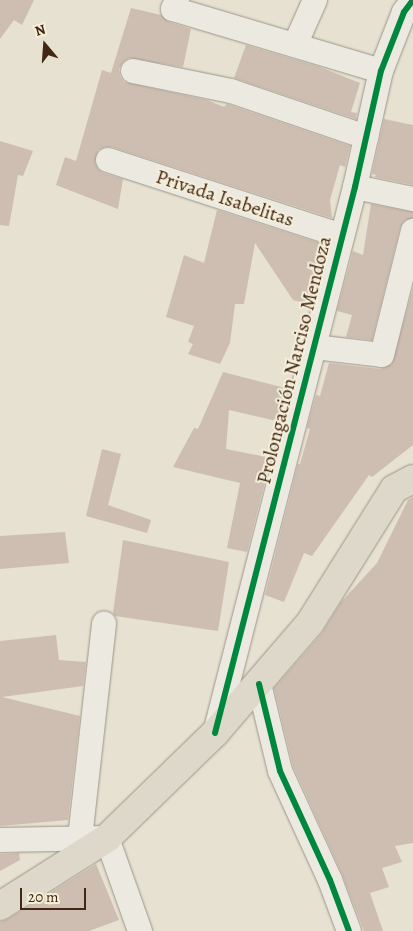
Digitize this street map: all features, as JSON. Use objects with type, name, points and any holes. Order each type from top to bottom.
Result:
[{"type":"main road","points":[[0,906],[79,848],[107,838],[215,733],[310,623],[394,489],[413,479]]},
{"type":"street","points":[[177,0],[174,9],[381,71]]},
{"type":"street","points":[[295,45],[315,0]]},
{"type":"street","name":"Prolongación Narciso Mendoza","points":[[215,733],[355,187],[381,71],[404,12],[413,0]]},
{"type":"street","points":[[133,71],[231,91],[366,138]]},
{"type":"street","name":"Privada Isabelitas","points":[[108,160],[342,236]]},
{"type":"street","points":[[355,187],[413,199]]},
{"type":"street","points":[[314,347],[382,355],[413,231]]},
{"type":"street","points":[[0,840],[79,848],[104,623]]},
{"type":"street","points":[[259,684],[280,771],[330,880],[349,931]]},
{"type":"street","points":[[107,838],[140,931]]},
{"type":"building","points":[[0,0],[34,0],[22,25],[14,20],[0,39]]},
{"type":"building","points":[[131,8],[161,15],[169,22],[191,29],[183,67],[129,58],[123,62],[119,69],[120,76],[124,82],[207,100],[224,107],[227,104],[350,146],[345,167],[340,165],[330,200],[332,218],[112,147],[98,150],[95,162],[98,169],[103,173],[123,179],[118,209],[56,185],[65,157],[76,161],[102,70],[111,73]]},
{"type":"building","points":[[246,45],[320,67],[360,83],[351,112],[357,113],[356,119],[234,78]]},
{"type":"building","points":[[384,119],[413,125],[413,185],[375,177],[376,175],[372,174]]},
{"type":"building","points":[[0,141],[33,151],[23,176],[18,175],[9,226],[0,225]]},
{"type":"building","points":[[371,204],[413,212],[413,218],[404,221],[400,228],[372,340],[346,337],[352,315],[337,311],[353,251],[363,255]]},
{"type":"building","points":[[217,210],[326,245],[311,305],[293,300],[255,243],[244,304],[235,304],[230,343],[220,364],[188,354],[193,344],[188,342],[194,326],[166,317],[184,255],[204,263]]},
{"type":"building","points":[[413,288],[413,445],[372,477],[369,475],[312,556],[304,553],[284,602],[265,595],[298,464],[300,464],[310,429],[307,428],[316,395],[320,396],[329,363],[380,369],[392,364]]},
{"type":"building","points":[[223,372],[289,389],[281,422],[229,410],[226,449],[271,458],[247,552],[227,548],[240,483],[173,467],[194,428],[198,429]]},
{"type":"building","points":[[102,449],[121,454],[108,505],[151,520],[147,533],[86,516]]},
{"type":"building","points":[[413,497],[413,843],[395,846],[402,862],[382,868],[389,887],[370,893],[383,931],[364,931],[342,874],[293,766],[274,688],[322,633],[341,602],[377,563],[408,500]]},
{"type":"building","points":[[65,532],[69,563],[0,569],[0,536]]},
{"type":"building","points":[[123,540],[229,562],[218,631],[115,616],[113,613]]},
{"type":"building","points":[[56,635],[59,660],[86,662],[83,686],[2,697],[80,716],[68,820],[0,826],[0,641]]},
{"type":"building","points":[[19,853],[20,860],[0,871],[0,854]]},
{"type":"building","points":[[96,864],[119,920],[89,931],[0,931],[0,922],[8,919]]},
{"type":"cycle path","points":[[215,733],[355,187],[381,71],[404,12],[413,0]]},
{"type":"cycle path","points":[[259,684],[280,771],[330,880],[349,931]]}]
